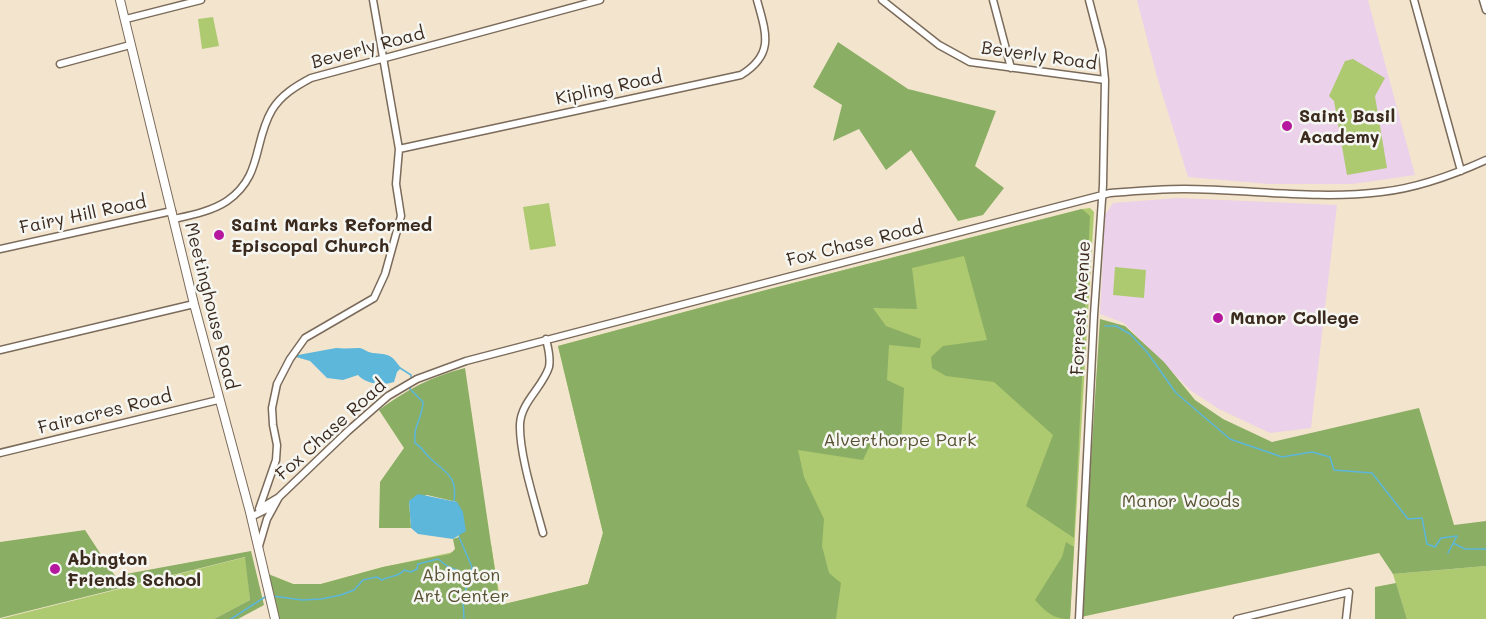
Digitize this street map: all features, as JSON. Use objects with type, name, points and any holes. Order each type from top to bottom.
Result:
[{"type":"street","name":"Meetinghouse Road","points":[[120,0],[218,400],[250,515],[275,618]]},
{"type":"street","points":[[126,19],[201,0]]},
{"type":"street","points":[[259,509],[276,460],[277,445],[272,408],[277,384],[290,359],[305,338],[374,298],[385,274],[401,216],[396,184],[399,149],[373,0]]},
{"type":"street","name":"Beverly Road","points":[[173,215],[216,207],[241,188],[256,161],[272,110],[290,90],[311,78],[600,0]]},
{"type":"street","name":"Kipling Road","points":[[399,149],[741,75],[753,68],[762,56],[766,44],[766,31],[757,0]]},
{"type":"street","name":"Beverly Road","points":[[882,0],[939,45],[970,62],[1105,80]]},
{"type":"street","points":[[993,0],[1011,68]]},
{"type":"street","name":"Forrest Avenue","points":[[1078,619],[1094,315],[1103,196],[1105,80],[1102,50],[1089,0]]},
{"type":"street","points":[[1414,0],[1461,171]]},
{"type":"street","points":[[1483,0],[1486,10]]},
{"type":"street","points":[[60,64],[130,45]]},
{"type":"street","name":"Fox Chase Road","points":[[258,550],[274,504],[327,450],[388,396],[417,379],[466,361],[1110,193],[1157,189],[1316,194],[1381,192],[1425,184],[1486,160]]},
{"type":"street","name":"Fairy Hill Road","points":[[0,249],[173,215]]},
{"type":"street","points":[[0,350],[194,304]]},
{"type":"street","points":[[543,533],[521,442],[520,422],[526,405],[549,367],[550,354],[546,339]]},
{"type":"street","name":"Fairacres Road","points":[[0,453],[218,400]]},
{"type":"street","name":"Fox Chase Road","points":[[250,515],[279,497]]},
{"type":"street","name":"Fox Chase Road","points":[[250,515],[267,510],[274,504]]},
{"type":"street","points":[[1238,619],[1349,591],[1346,619]]},
{"type":"shaded area","name":"Saint Basil Academy","points":[[1137,0],[1368,0],[1415,175],[1352,184],[1269,184],[1188,177],[1157,77]]},
{"type":"shaded area","name":"Manor College","points":[[1178,198],[1337,205],[1311,428],[1270,433],[1219,409],[1190,390],[1124,323],[1100,314],[1105,215],[1113,203]]},
{"type":"green space","points":[[213,17],[219,46],[202,49],[198,19]]},
{"type":"green space","points":[[838,42],[908,89],[996,111],[975,166],[1004,188],[983,215],[958,221],[911,150],[886,170],[859,129],[833,141],[842,105],[813,87]]},
{"type":"green space","points":[[1353,59],[1385,78],[1375,96],[1387,168],[1347,175],[1334,101],[1329,96],[1345,61]]},
{"type":"green space","points":[[549,203],[556,246],[530,250],[523,207]]},
{"type":"green space","name":"Alverthorpe Park","points":[[1090,208],[1094,212],[1070,619],[279,619],[268,574],[293,584],[321,584],[383,567],[491,544],[501,605],[588,584],[603,533],[558,346],[766,290]]},
{"type":"green space","name":"Alverthorpe Park","points":[[1082,209],[1090,216],[1074,538],[1026,506],[1053,435],[994,382],[946,376],[932,368],[931,357],[943,346],[987,340],[964,256],[912,268],[917,309],[873,308],[886,326],[921,339],[920,348],[889,345],[887,380],[904,388],[901,444],[873,439],[863,460],[798,450],[804,477],[824,519],[822,546],[829,573],[841,583],[836,619],[279,619],[268,574],[293,584],[321,584],[383,567],[450,554],[455,549],[453,539],[459,537],[457,502],[427,495],[409,501],[411,528],[379,528],[380,482],[404,448],[379,410],[420,384],[465,368],[500,605],[588,584],[603,533],[558,346]]},
{"type":"green space","points":[[1115,267],[1146,270],[1144,298],[1113,295]]},
{"type":"green space","name":"Manor Woods","points":[[1100,319],[1125,326],[1164,362],[1195,400],[1223,419],[1272,442],[1419,408],[1454,525],[1486,521],[1486,566],[1393,574],[1379,553],[1081,617]]},
{"type":"green space","points":[[85,530],[115,576],[251,551],[264,605],[238,619],[214,619],[250,600],[245,557],[0,618],[0,542]]},
{"type":"green space","points":[[1066,542],[1074,547],[1070,619],[1050,614],[1035,600],[1062,557]]},
{"type":"green space","points":[[246,557],[250,600],[214,619],[0,619]]},
{"type":"green space","points":[[1486,566],[1486,619],[1407,619],[1393,574]]},
{"type":"green space","points":[[1396,583],[1407,619],[1375,619],[1375,587]]},
{"type":"water","points":[[336,348],[360,348],[371,353],[386,355],[392,357],[401,368],[394,382],[379,384],[365,380],[358,375],[343,380],[327,378],[310,361],[296,357]]},
{"type":"water","points":[[418,494],[457,502],[463,512],[466,531],[453,539],[418,534],[411,528],[409,501]]},
{"type":"waterway","points":[[1105,326],[1116,326],[1130,334],[1147,352],[1176,393],[1230,439],[1282,457],[1312,452],[1330,457],[1334,470],[1372,473],[1408,519],[1422,518],[1427,544],[1435,547],[1441,538],[1457,536],[1448,553]]},
{"type":"waterway","points":[[400,368],[411,375],[411,381]]},
{"type":"waterway","points":[[411,385],[410,389],[423,402],[415,432],[415,443],[453,481],[454,501]]},
{"type":"waterway","points":[[459,537],[472,567],[463,600],[464,619]]},
{"type":"waterway","points":[[1453,543],[1465,549],[1486,549]]},
{"type":"waterway","points":[[273,596],[302,600],[341,595],[354,590],[363,580],[377,577],[382,580],[404,570],[411,572],[417,569],[418,564],[438,559],[447,566],[470,576]]},
{"type":"waterway","points":[[231,619],[265,597]]},
{"type":"place","name":"Saint Basil Academy","points":[[1287,126]]},
{"type":"place","name":"Saint Marks Reformed Episcopal Church","points":[[219,235]]},
{"type":"place","name":"Manor College","points":[[1218,318]]},
{"type":"place","name":"Abington Friends School","points":[[55,569]]},
{"type":"park label","name":"Abington Art Center","points":[[461,585]]}]
